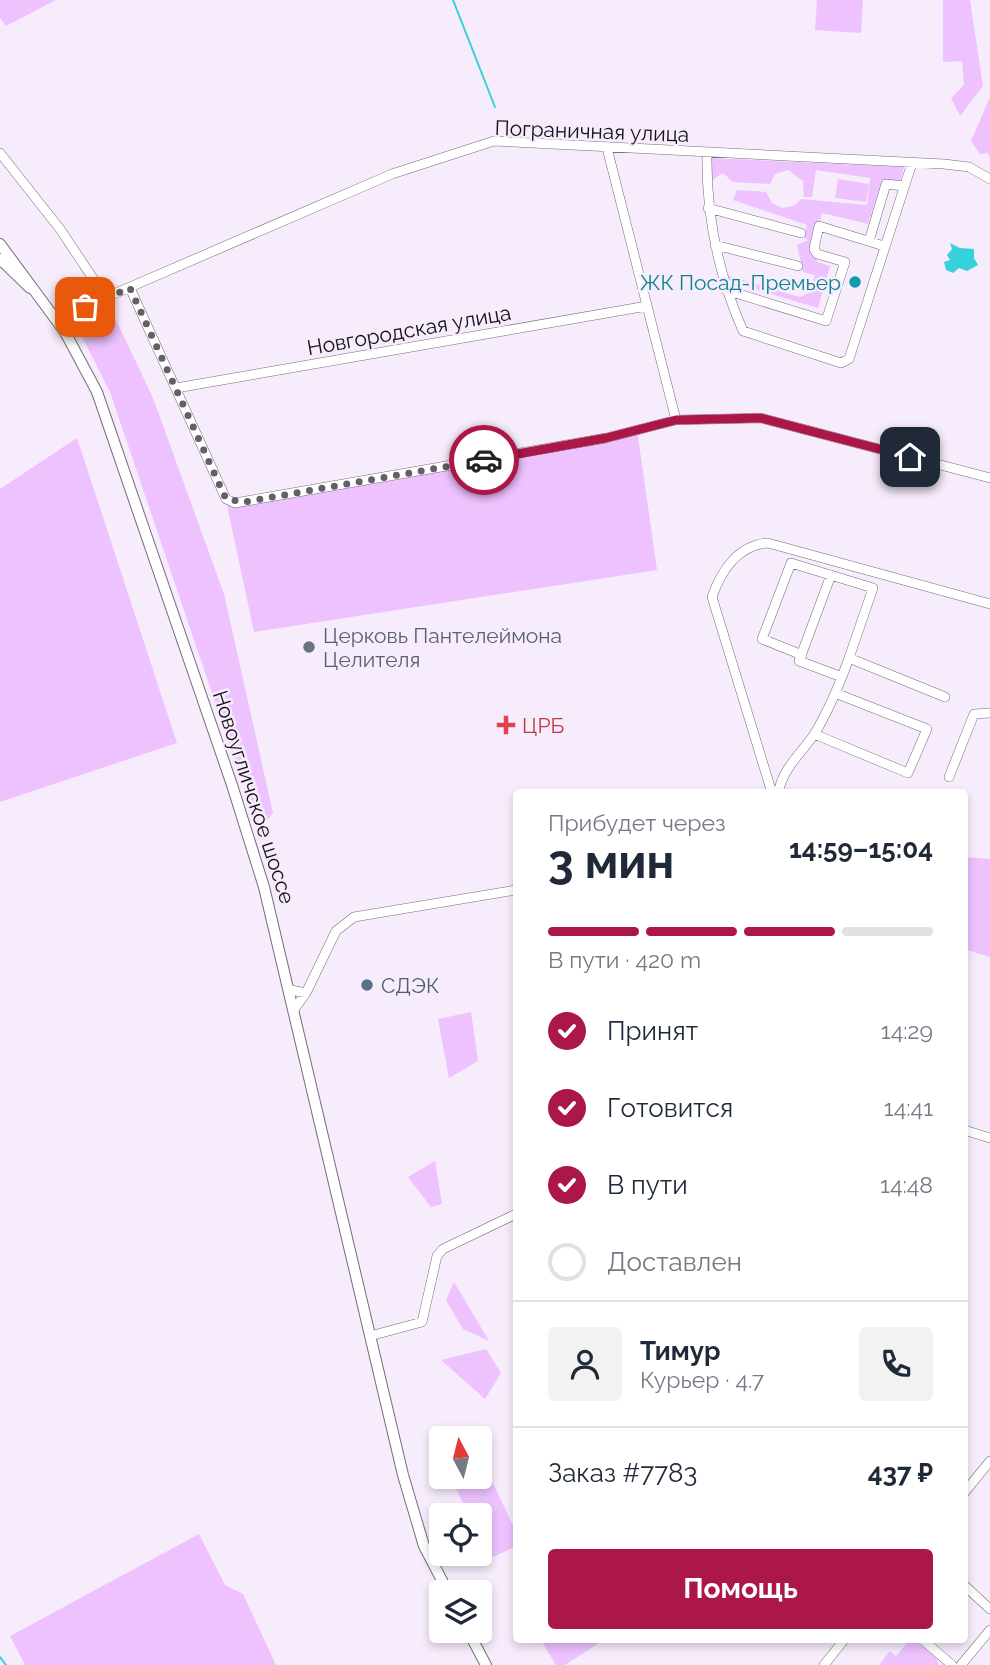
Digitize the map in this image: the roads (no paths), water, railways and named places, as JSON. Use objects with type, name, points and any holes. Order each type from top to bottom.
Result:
[{"type":"main road","name":"Новоугличское шоссе","points":[[0,244],[56,319],[77,353],[105,414],[236,796],[295,1008],[402,1475],[424,1546],[442,1580]]},
{"type":"main road","name":"Новоугличское шоссе","points":[[0,259],[35,292]]},
{"type":"main road","points":[[474,1643],[486,1665]]},
{"type":"street","name":"Пограничная улица","points":[[56,319],[333,198],[454,152],[494,141],[969,167],[990,179]]},
{"type":"street","points":[[607,148],[676,420]]},
{"type":"street","points":[[0,153],[66,237],[107,298]]},
{"type":"street","points":[[707,153],[708,208],[715,245],[726,290],[743,331],[841,363],[849,359],[912,163]]},
{"type":"street","points":[[869,241],[886,184],[904,186]]},
{"type":"street","points":[[708,208],[801,233]]},
{"type":"street","points":[[726,290],[826,321],[845,262],[817,254],[814,249],[819,226],[884,246]]},
{"type":"street","points":[[715,245],[799,266]]},
{"type":"street","points":[[130,288],[226,499],[244,502],[606,438],[676,420],[761,418],[990,478]]},
{"type":"street","name":"Новгородская улица","points":[[176,388],[647,306]]},
{"type":"street","points":[[771,789],[712,597],[717,583],[738,555],[750,547],[768,543],[990,604]]},
{"type":"street","points":[[779,789],[790,760],[814,734],[835,693],[873,588],[791,563],[762,639],[802,656]]},
{"type":"street","points":[[831,575],[799,661],[842,677]]},
{"type":"street","points":[[849,658],[945,697]]},
{"type":"street","points":[[814,734],[908,773],[927,729],[835,693]]},
{"type":"street","points":[[949,777],[974,714],[990,712]]},
{"type":"street","points":[[295,1008],[306,993],[336,931],[354,916],[513,890]]},
{"type":"street","points":[[290,990],[306,993]]},
{"type":"street","points":[[968,1131],[990,1138]]},
{"type":"street","points":[[370,1336],[422,1322],[438,1256],[443,1249],[513,1215]]},
{"type":"street","points":[[968,1488],[990,1461]]},
{"type":"street","points":[[968,1589],[990,1609]]},
{"type":"street","points":[[961,1665],[990,1630]]},
{"type":"street","points":[[824,1665],[842,1643]]},
{"type":"street","points":[[926,1643],[952,1665]]},
{"type":"water","points":[[950,243],[960,248],[974,249],[974,258],[978,265],[967,271],[959,268],[953,273],[946,270],[944,262],[950,260],[947,255],[952,249]]},
{"type":"waterway","points":[[453,0],[495,107]]},
{"type":"waterway","points":[[0,1657],[6,1665]]},
{"type":"place","name":"ЖК Посад-Премьер","points":[[855,282]]},
{"type":"place","name":"Церковь Пантелеймона Целителя","points":[[309,647]]},
{"type":"place","name":"ЦРБ","points":[[506,725]]},
{"type":"place","name":"СДЭК","points":[[367,985]]}]
